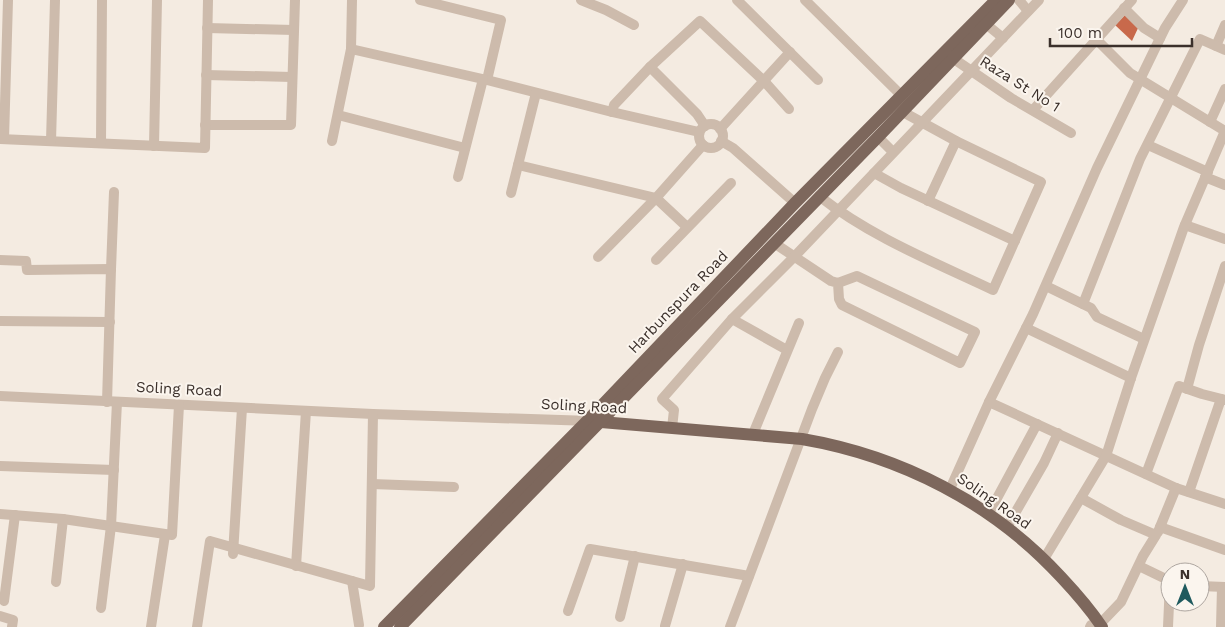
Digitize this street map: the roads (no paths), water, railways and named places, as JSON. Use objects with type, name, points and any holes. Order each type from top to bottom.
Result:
[{"type":"main road","name":"Harbunspura Road","points":[[384,627],[774,243],[903,112],[996,0]]},
{"type":"main road","name":"Harbunspura Road","points":[[400,627],[795,204],[902,96],[986,24],[1009,0]]},
{"type":"main road","name":"Soling Road","points":[[594,421],[802,438],[834,445],[905,469],[950,489],[989,513],[1007,527],[1044,559],[1073,589],[1096,626]]},
{"type":"street","points":[[8,0],[2,139],[205,148],[208,0]]},
{"type":"street","points":[[51,141],[55,0]]},
{"type":"street","points":[[101,143],[102,0]]},
{"type":"street","points":[[154,146],[158,0]]},
{"type":"street","points":[[205,125],[292,126],[295,0]]},
{"type":"street","points":[[332,140],[351,49],[352,0]]},
{"type":"street","points":[[420,0],[501,20],[458,177]]},
{"type":"street","points":[[581,0],[634,24]]},
{"type":"street","points":[[606,10],[611,0]]},
{"type":"street","points":[[737,0],[818,80]]},
{"type":"street","points":[[805,0],[902,96]]},
{"type":"street","points":[[1019,0],[1028,11]]},
{"type":"street","points":[[672,428],[674,410],[662,399],[732,319],[794,257],[1039,0]]},
{"type":"street","points":[[950,489],[989,402],[1046,286],[1097,168],[1160,38],[1183,0]]},
{"type":"street","points":[[1032,110],[1097,40],[1128,3],[1144,28],[1160,38]]},
{"type":"street","points":[[612,112],[614,105],[650,67],[700,21],[765,82],[788,109]]},
{"type":"street","points":[[986,24],[1002,38]]},
{"type":"street","points":[[1083,304],[1148,145],[1200,39],[1220,48],[1225,25]]},
{"type":"street","points":[[208,28],[294,30]]},
{"type":"street","points":[[1044,559],[1106,456],[1144,339],[1185,225],[1225,131],[1130,74],[1097,40]]},
{"type":"street","points":[[351,49],[612,112],[702,129],[711,124],[720,129],[722,136],[718,145],[713,148],[703,146]]},
{"type":"street","points":[[720,129],[765,82],[790,52]]},
{"type":"street","name":"Raza St No 1","points":[[950,55],[1011,98],[1071,133]]},
{"type":"street","points":[[650,67],[697,114],[702,129],[699,137],[703,146]]},
{"type":"street","points":[[206,75],[292,77]]},
{"type":"street","points":[[1210,122],[1225,89]]},
{"type":"street","points":[[511,193],[536,93]]},
{"type":"street","points":[[820,196],[838,211],[864,228],[993,290],[1041,182],[956,142],[903,112]]},
{"type":"street","points":[[338,116],[465,148]]},
{"type":"street","points":[[878,137],[893,152]]},
{"type":"street","points":[[721,141],[739,153],[795,204]]},
{"type":"street","points":[[928,201],[956,142]]},
{"type":"street","points":[[1148,145],[1225,185]]},
{"type":"street","points":[[598,257],[656,198],[703,146]]},
{"type":"street","points":[[518,165],[656,198],[687,227]]},
{"type":"street","points":[[874,173],[1015,242]]},
{"type":"street","points":[[656,260],[731,183]]},
{"type":"street","points":[[101,608],[111,526],[114,470],[110,269],[114,192]]},
{"type":"street","points":[[1185,225],[1225,239]]},
{"type":"street","points":[[774,243],[831,281],[838,283],[847,278],[858,276],[975,332],[960,363],[842,305],[839,299],[838,283]]},
{"type":"street","points":[[0,260],[26,262],[27,270],[110,269]]},
{"type":"street","points":[[1187,389],[1198,345],[1225,266]]},
{"type":"street","points":[[1046,286],[1092,308],[1097,317],[1144,339]]},
{"type":"street","points":[[732,319],[787,350]]},
{"type":"street","points":[[0,321],[110,322]]},
{"type":"street","points":[[753,434],[799,323]]},
{"type":"street","points":[[1026,328],[1131,378]]},
{"type":"street","points":[[730,627],[825,378],[838,352]]},
{"type":"street","points":[[1146,474],[1179,386],[1223,399],[1189,492]]},
{"type":"street","name":"Soling Road","points":[[0,396],[373,414],[594,421]]},
{"type":"street","points":[[989,402],[1176,488],[1225,504]]},
{"type":"street","points":[[0,514],[63,519],[171,536],[179,405]]},
{"type":"street","points":[[233,551],[242,408]]},
{"type":"street","points":[[296,566],[306,411]]},
{"type":"street","points":[[197,627],[210,541],[233,551],[370,586],[373,414]]},
{"type":"street","points":[[989,513],[1037,424]]},
{"type":"street","points":[[1007,527],[1044,463],[1058,433]]},
{"type":"street","points":[[0,466],[114,470]]},
{"type":"street","points":[[372,484],[454,487]]},
{"type":"street","points":[[1096,626],[1122,602],[1158,531],[1176,488]]},
{"type":"street","points":[[1081,498],[1121,520],[1225,550]]},
{"type":"street","points":[[4,601],[15,515]]},
{"type":"street","points":[[56,582],[63,519]]},
{"type":"street","points":[[151,627],[165,535]]},
{"type":"street","points":[[568,611],[590,550],[749,576]]},
{"type":"street","points":[[620,617],[635,556]]},
{"type":"street","points":[[665,626],[683,564]]},
{"type":"street","points":[[1139,566],[1160,577]]},
{"type":"street","points":[[352,582],[359,625]]},
{"type":"street","points":[[1210,586],[1223,587],[1221,627]]},
{"type":"street","points":[[1168,627],[1169,612]]},
{"type":"street","points":[[0,616],[14,620],[12,627]]}]
